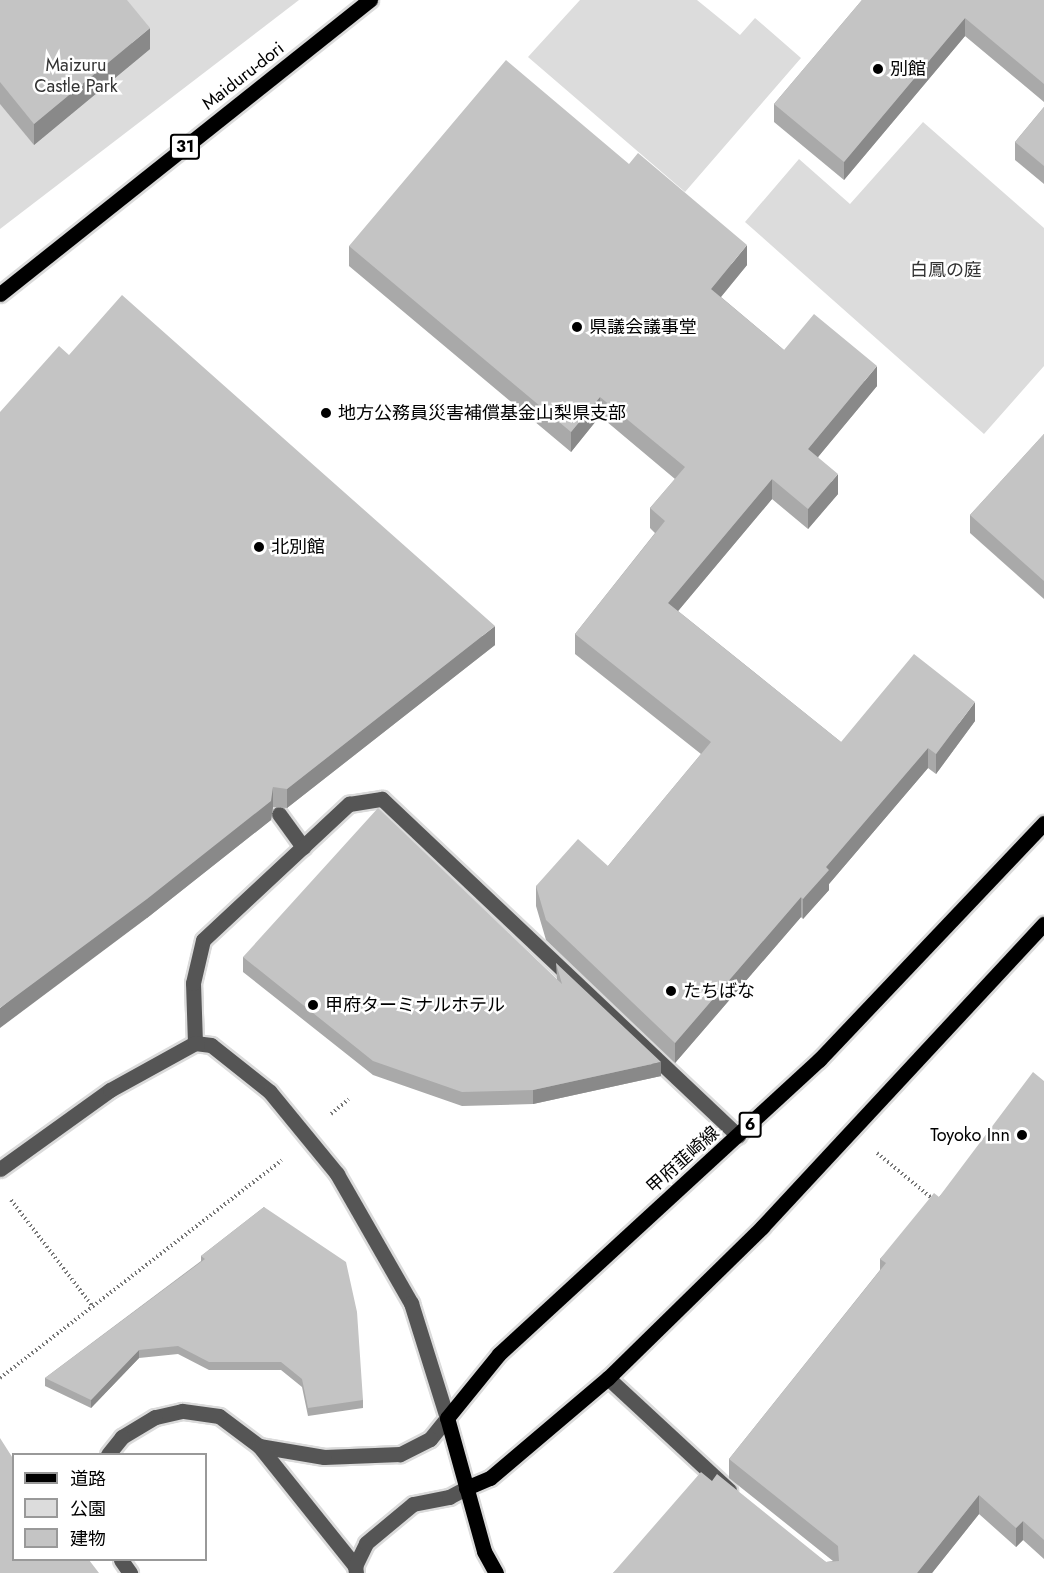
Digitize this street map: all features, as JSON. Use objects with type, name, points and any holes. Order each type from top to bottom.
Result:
[{"type":"main road","name":"Maiduru-dori","points":[[0,294],[370,0]]},
{"type":"main road","name":"甲府韮崎線","points":[[447,1418],[499,1354],[819,1060],[1044,824]]},
{"type":"main road","points":[[466,1488],[490,1478],[608,1378],[762,1227],[1044,924]]},
{"type":"main road","points":[[447,1418],[484,1551],[496,1573]]},
{"type":"street","points":[[195,1042],[193,983],[203,940],[349,804],[382,799],[738,1136]]},
{"type":"street","points":[[279,814],[303,847]]},
{"type":"street","points":[[0,1169],[110,1090],[195,1042],[211,1046],[270,1092],[337,1174],[411,1303],[447,1418],[430,1438],[400,1454],[324,1457],[259,1446]]},
{"type":"street","points":[[608,1378],[707,1473],[743,1502]]},
{"type":"street","points":[[110,1453],[122,1437],[155,1417],[182,1411],[219,1416],[259,1446],[355,1570]]},
{"type":"street","points":[[355,1570],[366,1543],[412,1504],[449,1497],[466,1488]]},
{"type":"path","points":[[322,1122],[349,1099]]},
{"type":"path","points":[[850,1132],[942,1206]]},
{"type":"path","points":[[0,1378],[285,1158]]},
{"type":"path","points":[[6,1193],[93,1307]]},
{"type":"green space","name":"Maizuru Castle Park","points":[[0,0],[299,0],[0,229]]},
{"type":"green space","points":[[580,0],[697,0],[740,35],[755,18],[801,58],[685,192],[528,57]]},
{"type":"green space","name":"白鳳の庭","points":[[923,122],[1044,228],[1044,366],[984,434],[745,222],[799,159],[850,204]]},
{"type":"building","points":[[0,0],[127,0],[150,28],[34,124],[0,82]]},
{"type":"building","name":"別館","points":[[862,0],[1044,0],[1044,84],[965,18],[844,162],[774,104]]},
{"type":"building","points":[[506,60],[629,164],[638,153],[747,245],[711,289],[784,350],[814,314],[877,366],[808,449],[838,474],[808,509],[772,479],[668,603],[841,742],[914,654],[975,702],[936,754],[928,748],[826,867],[829,870],[803,899],[801,897],[675,1043],[546,920],[536,886],[578,839],[608,866],[711,742],[575,634],[665,521],[650,508],[685,467],[600,397],[571,432],[349,246]]},
{"type":"building","points":[[1044,107],[1044,166],[1015,142]]},
{"type":"building","points":[[122,295],[495,626],[287,789],[273,787],[271,801],[147,899],[0,1008],[0,412],[59,346],[69,355]]},
{"type":"building","points":[[1044,434],[1044,581],[970,515]]},
{"type":"building","points":[[378,808],[562,984],[556,963],[661,1062],[533,1090],[462,1092],[373,1061],[243,957]]},
{"type":"building","points":[[1033,1072],[1044,1081],[1044,1540],[1023,1521],[1016,1528],[979,1495],[917,1573],[613,1573],[701,1472],[712,1481],[717,1474],[826,1562],[839,1561],[838,1546],[729,1459],[886,1263],[880,1259],[934,1193],[939,1197]]},
{"type":"building","points":[[264,1207],[346,1262],[357,1312],[363,1400],[308,1408],[302,1379],[281,1362],[209,1362],[178,1346],[139,1350],[91,1400],[45,1378],[205,1259],[201,1256]]},
{"type":"building","points":[[0,1438],[12,1457],[12,1561],[90,1561],[99,1573],[0,1573]]},
{"type":"place","name":"別館","points":[[878,69]]},
{"type":"place","name":"県議会議事堂","points":[[577,327]]},
{"type":"place","name":"地方公務員災害補償基金山梨県支部","points":[[326,413]]},
{"type":"place","name":"北別館","points":[[259,547]]},
{"type":"place","name":"たちばな","points":[[671,991]]},
{"type":"place","name":"甲府ターミナルホテル","points":[[313,1005]]},
{"type":"place","name":"Toyoko Inn","points":[[1022,1135]]}]
